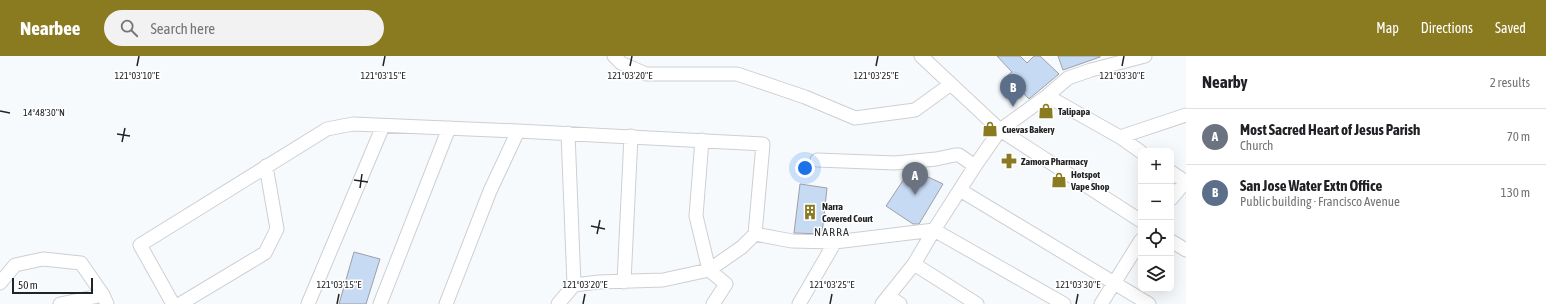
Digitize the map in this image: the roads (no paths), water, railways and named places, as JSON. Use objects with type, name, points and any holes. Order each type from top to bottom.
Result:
[{"type":"street","points":[[921,56],[1000,130],[1139,220]]},
{"type":"street","points":[[900,304],[885,300],[914,264],[975,166],[1000,130],[1068,78],[1091,70],[1145,56]]},
{"type":"street","points":[[620,58],[646,74],[738,74],[805,97],[855,118],[915,110],[951,84]]},
{"type":"street","points":[[1046,96],[1120,137],[1138,150]]},
{"type":"street","points":[[1120,137],[1186,115]]},
{"type":"street","points":[[173,304],[140,244],[327,129],[353,124],[518,130],[763,144],[755,234],[742,247],[709,270],[663,280],[574,285]]},
{"type":"street","points":[[308,304],[383,126]]},
{"type":"street","points":[[380,304],[449,128]]},
{"type":"street","points":[[446,304],[490,191],[518,130]]},
{"type":"street","points":[[558,304],[574,285],[568,133]]},
{"type":"street","points":[[624,282],[631,136]]},
{"type":"street","points":[[702,140],[696,216],[709,270],[726,284],[713,304]]},
{"type":"street","points":[[817,160],[895,163],[936,159],[955,155],[975,166]]},
{"type":"street","points":[[180,304],[265,253],[278,229],[266,166]]},
{"type":"street","points":[[1174,174],[1186,181],[1174,195]]},
{"type":"street","points":[[960,190],[1149,304]]},
{"type":"street","points":[[755,234],[792,242],[835,242],[934,230],[1064,304]]},
{"type":"street","points":[[798,304],[835,242]]},
{"type":"street","points":[[1174,243],[1186,250]]},
{"type":"street","points":[[1101,304],[1138,245]]},
{"type":"street","points":[[0,283],[15,265],[43,259],[81,262],[105,300],[60,304]]},
{"type":"street","points":[[914,264],[977,304]]},
{"type":"place","name":"San Jose Water Extn Office","points":[[1013,107]]},
{"type":"place","name":"Talipapa","points":[[1046,111]]},
{"type":"place","name":"Cuevas Bakery","points":[[990,129]]},
{"type":"place","name":"Zamora Pharmacy","points":[[1009,161]]},
{"type":"place","name":"Hotspot Vape Shop","points":[[1059,180]]},
{"type":"place","name":"Most Sacred Heart of Jesus Parish","points":[[915,195]]},
{"type":"place","name":"Narra Covered Court","points":[[810,212]]},
{"type":"district","name":"NARRA","points":[[832,232]]}]
